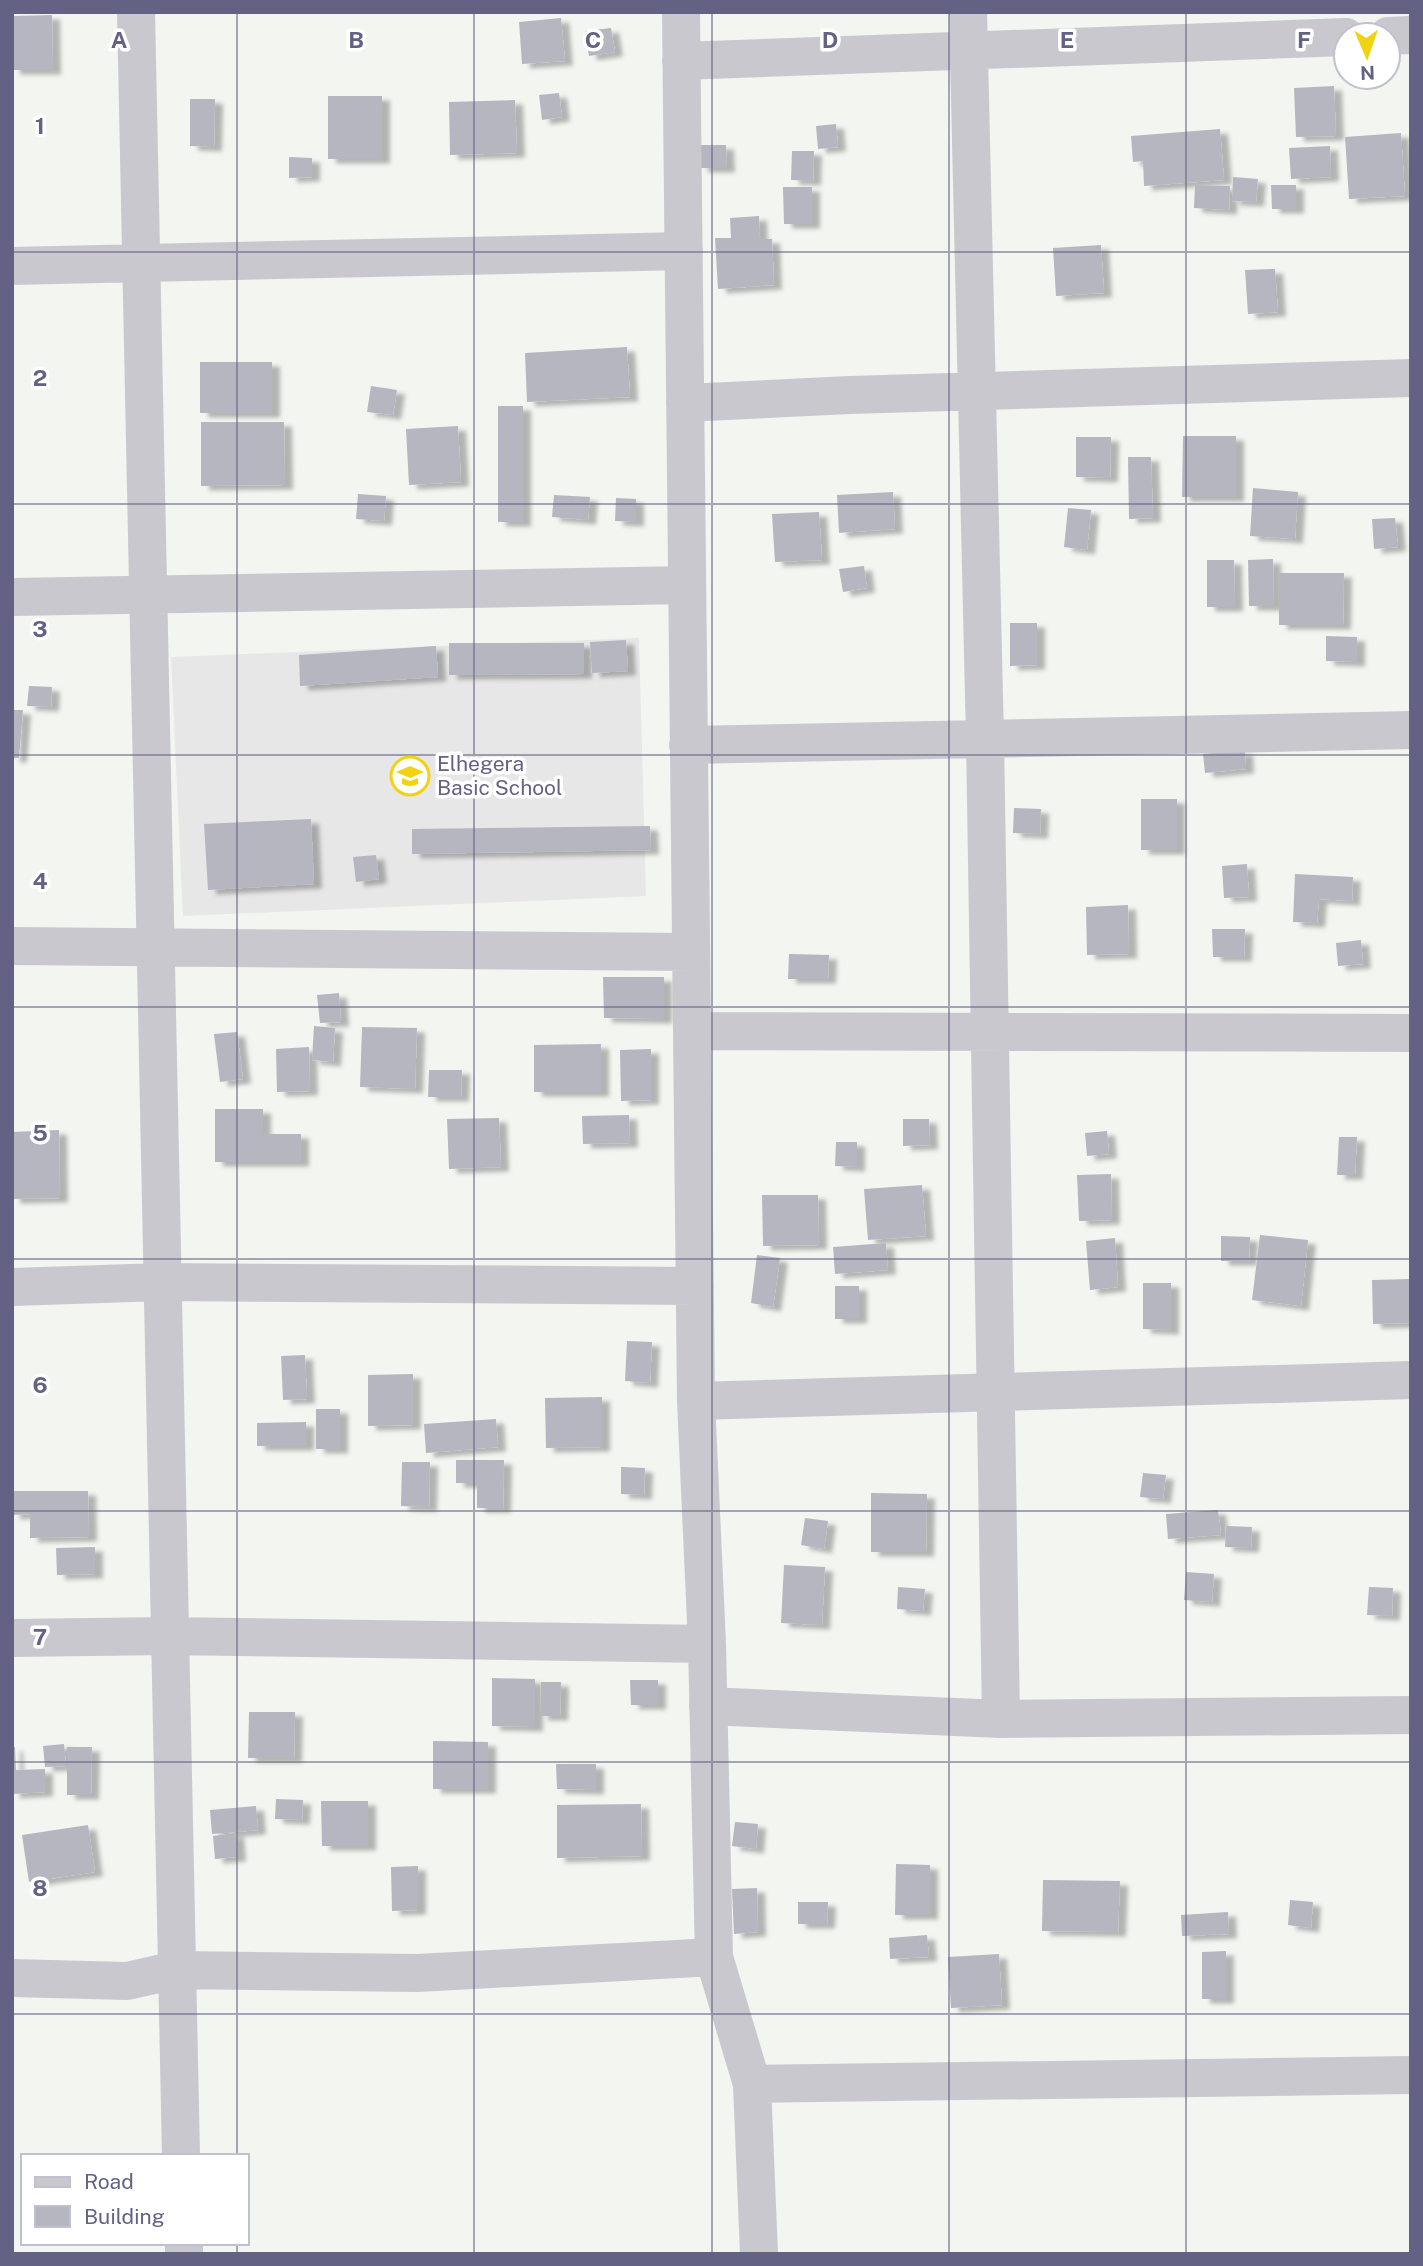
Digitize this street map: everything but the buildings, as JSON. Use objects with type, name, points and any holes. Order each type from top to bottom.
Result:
[{"type":"street","points":[[136,12],[181,2154]]},
{"type":"street","points":[[681,12],[696,1401],[707,1644],[714,1957],[752,2084],[759,2254]]},
{"type":"street","points":[[968,12],[985,739],[1001,1719]]},
{"type":"street","points":[[681,61],[1332,38]]},
{"type":"street","points":[[12,267],[684,251]]},
{"type":"street","points":[[685,403],[1411,378]]},
{"type":"street","points":[[12,597],[687,585]]},
{"type":"street","points":[[688,745],[1411,730]]},
{"type":"street","points":[[12,946],[691,952]]},
{"type":"street","points":[[692,1031],[1411,1033]]},
{"type":"street","points":[[12,1287],[162,1282],[695,1286]]},
{"type":"street","points":[[696,1401],[1411,1380]]},
{"type":"street","points":[[12,1638],[169,1636],[707,1644]]},
{"type":"street","points":[[708,1706],[1001,1719],[1411,1715]]},
{"type":"street","points":[[12,1979],[127,1981],[176,1970],[417,1973],[714,1957]]},
{"type":"street","points":[[752,2084],[1411,2075]]},
{"type":"shaded area","name":"Elhegera Basic School","points":[[639,638],[646,896],[183,916],[171,657]]},
{"type":"place","name":"Elhegera Basic School","points":[[410,776]]}]
